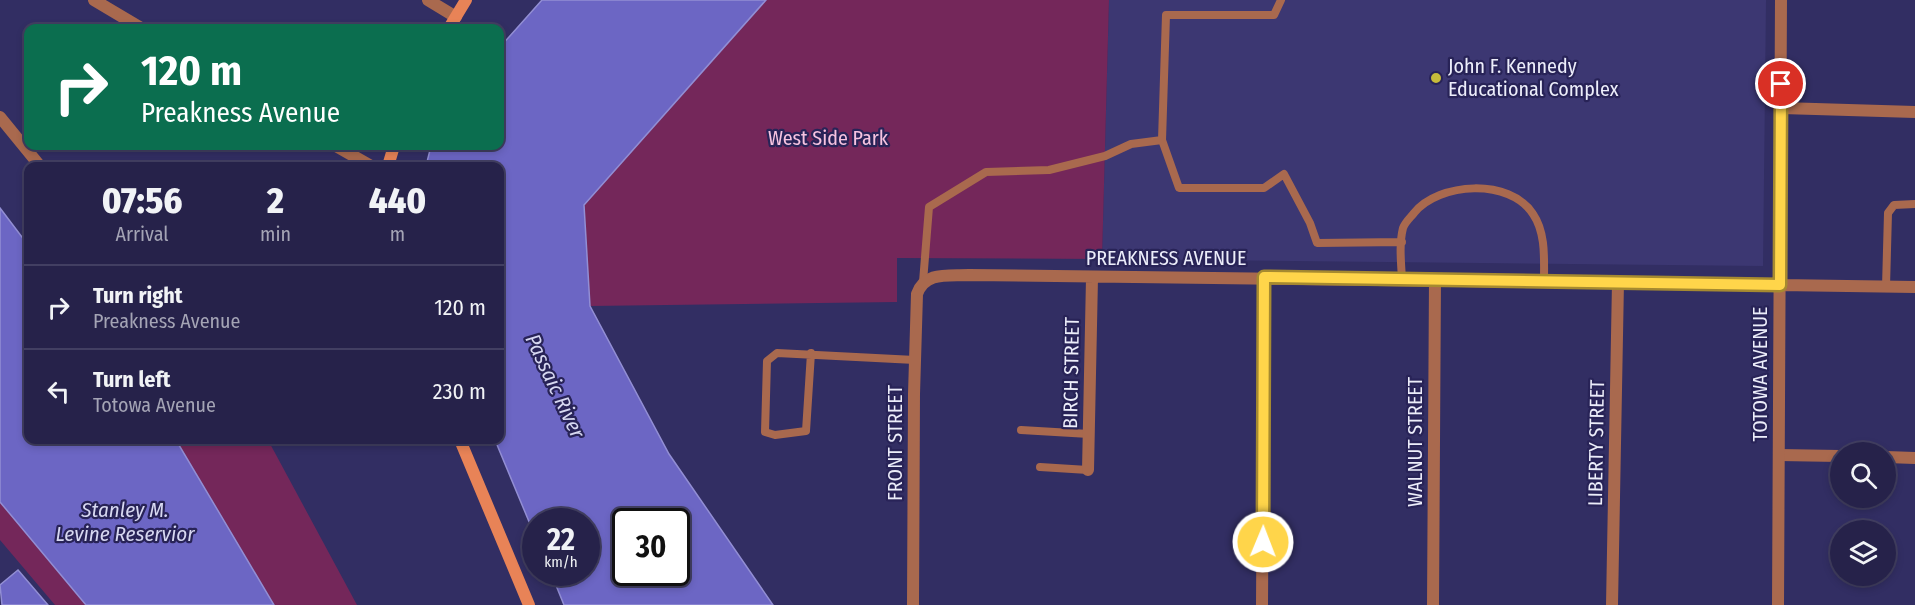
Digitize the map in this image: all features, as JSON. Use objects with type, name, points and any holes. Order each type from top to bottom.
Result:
[{"type":"main road","points":[[452,24],[466,0]]},
{"type":"main road","points":[[462,444],[529,605]]},
{"type":"street","points":[[94,0],[134,24]]},
{"type":"street","points":[[428,0],[456,17]]},
{"type":"street","name":"TOTOWA AVENUE","points":[[1778,605],[1781,0]]},
{"type":"street","points":[[1782,108],[1915,112]]},
{"type":"street","points":[[0,117],[24,146]]},
{"type":"street","points":[[27,150],[37,162]]},
{"type":"street","points":[[343,150],[364,162]]},
{"type":"street","name":"PREAKNESS AVENUE","points":[[922,282],[936,276],[1264,277],[1915,287]]},
{"type":"street","points":[[1262,605],[1264,277]]},
{"type":"street","name":"BIRCH STREET","points":[[1088,470],[1092,278]]},
{"type":"street","name":"WALNUT STREET","points":[[1433,605],[1435,279]]},
{"type":"street","name":"FRONT STREET","points":[[914,605],[915,360],[917,294],[922,282]]},
{"type":"street","name":"LIBERTY STREET","points":[[1612,605],[1618,282]]},
{"type":"street","points":[[1779,455],[1830,456]]},
{"type":"street","points":[[1896,457],[1915,458]]},
{"type":"lane","points":[[1281,0],[1274,15],[1166,15],[1162,140],[1179,188],[1264,188],[1284,174],[1306,215],[1317,243],[1402,242]]},
{"type":"lane","points":[[922,282],[929,207],[986,172],[1049,170],[1105,156],[1131,144],[1162,140]]},
{"type":"lane","points":[[1402,279],[1404,226],[1421,205],[1440,193],[1475,189],[1494,190],[1518,198],[1533,213],[1541,231],[1544,281]]},
{"type":"lane","points":[[1886,287],[1888,213],[1894,204],[1915,204]]},
{"type":"lane","points":[[811,353],[806,431],[775,435],[765,432],[767,361],[777,353],[811,353],[915,360]]},
{"type":"lane","points":[[1021,430],[1089,434]]},
{"type":"lane","points":[[1040,467],[1088,470]]},
{"type":"shaded area","name":"John F. Kennedy Educational Complex","points":[[1109,0],[1766,0],[1763,266],[1102,259]]},
{"type":"green space","name":"West Side Park","points":[[766,0],[1109,0],[1102,259],[897,258],[897,302],[590,306],[584,204]]},
{"type":"green space","points":[[178,444],[270,444],[357,605],[274,605]]},
{"type":"green space","points":[[0,502],[86,605],[55,605],[0,540]]},
{"type":"water","name":"Passaic River","points":[[542,0],[766,0],[584,205],[590,306],[669,454],[773,605],[564,605],[556,586],[600,586],[600,508],[523,508],[497,444],[504,444],[504,162],[427,162],[430,150],[504,150],[504,43]]},
{"type":"water","name":"Stanley M. Levine Reservior","points":[[0,208],[24,240],[24,444],[178,444],[274,605],[86,605],[0,502]]},
{"type":"water","points":[[18,570],[48,605],[2,605],[0,585]]},
{"type":"place","name":"John F. Kennedy Educational Complex","points":[[1436,78]]},
{"type":"route","points":[[1263,542],[1264,277],[1780,285],[1781,84]]}]
